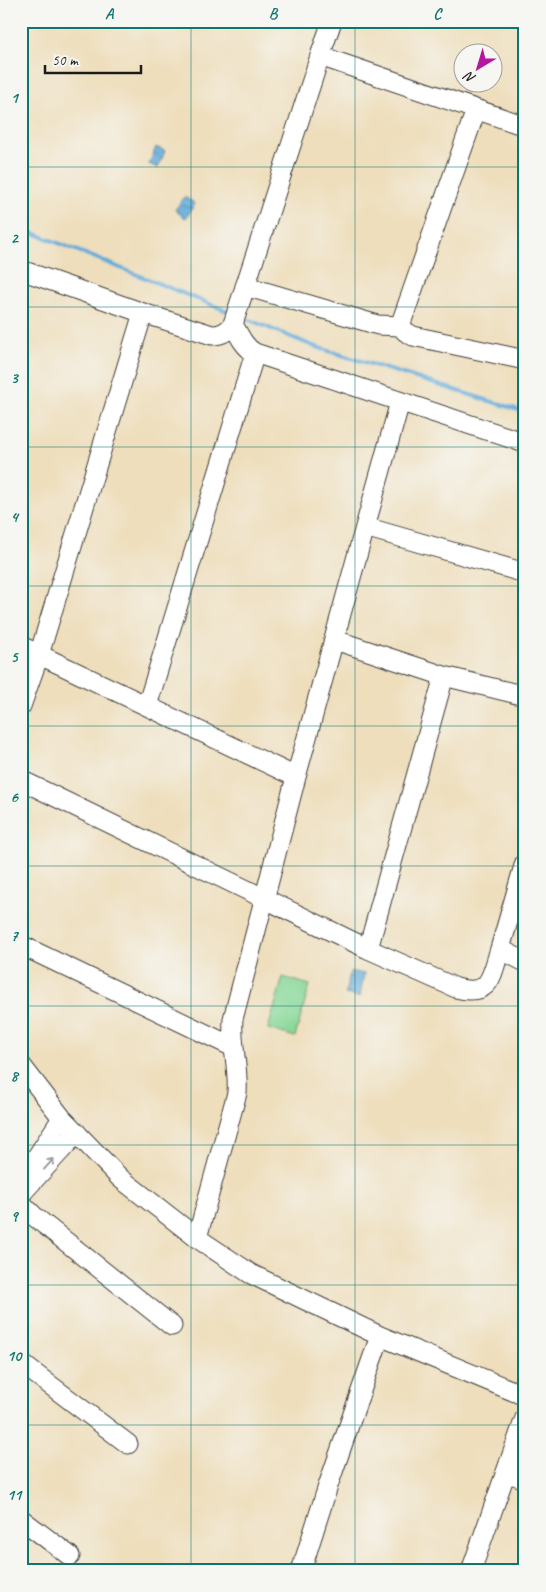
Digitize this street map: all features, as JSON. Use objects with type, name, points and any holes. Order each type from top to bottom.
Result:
[{"type":"street","points":[[22,272],[212,335],[230,330],[332,21]]},
{"type":"street","points":[[320,56],[525,126]]},
{"type":"street","points":[[400,326],[476,110]]},
{"type":"street","points":[[244,292],[378,325],[400,326],[413,336],[525,360]]},
{"type":"street","points":[[21,706],[39,655],[143,313]]},
{"type":"street","points":[[234,321],[242,342],[249,350],[255,353],[525,443]]},
{"type":"street","points":[[147,706],[255,353]]},
{"type":"street","points":[[197,1238],[237,1094],[238,1079],[232,1035],[234,1019],[296,777],[400,402]]},
{"type":"street","points":[[366,526],[525,573]]},
{"type":"street","points":[[335,640],[444,676],[525,696]]},
{"type":"street","points":[[21,646],[296,777]]},
{"type":"street","points":[[368,949],[444,676]]},
{"type":"street","points":[[21,780],[368,949],[456,988],[467,991],[477,991],[485,986],[491,978],[525,862]]},
{"type":"street","points":[[21,945],[234,1047]]},
{"type":"street","points":[[500,949],[525,962]]},
{"type":"street","points":[[21,1065],[62,1118],[120,1178],[197,1238],[252,1274],[380,1336],[525,1396]]},
{"type":"street","points":[[21,1181],[62,1118]]},
{"type":"street","points":[[21,1194],[77,1133]]},
{"type":"street","points":[[21,1203],[36,1218],[172,1326]]},
{"type":"street","points":[[301,1571],[380,1336]]},
{"type":"street","points":[[21,1363],[128,1444]]},
{"type":"street","points":[[471,1571],[525,1418]]},
{"type":"street","points":[[506,1472],[525,1478]]},
{"type":"street","points":[[21,1518],[70,1556]]},
{"type":"green space","points":[[283,977],[310,985],[295,1037],[268,1029]]},
{"type":"water","points":[[156,147],[165,151],[158,168],[149,164]]},
{"type":"water","points":[[184,197],[193,202],[194,205],[185,218],[175,210]]},
{"type":"water","points":[[350,971],[364,974],[360,997],[345,994]]},
{"type":"waterway","points":[[21,228],[232,313]]},
{"type":"waterway","points":[[240,316],[313,346],[525,412]]}]
